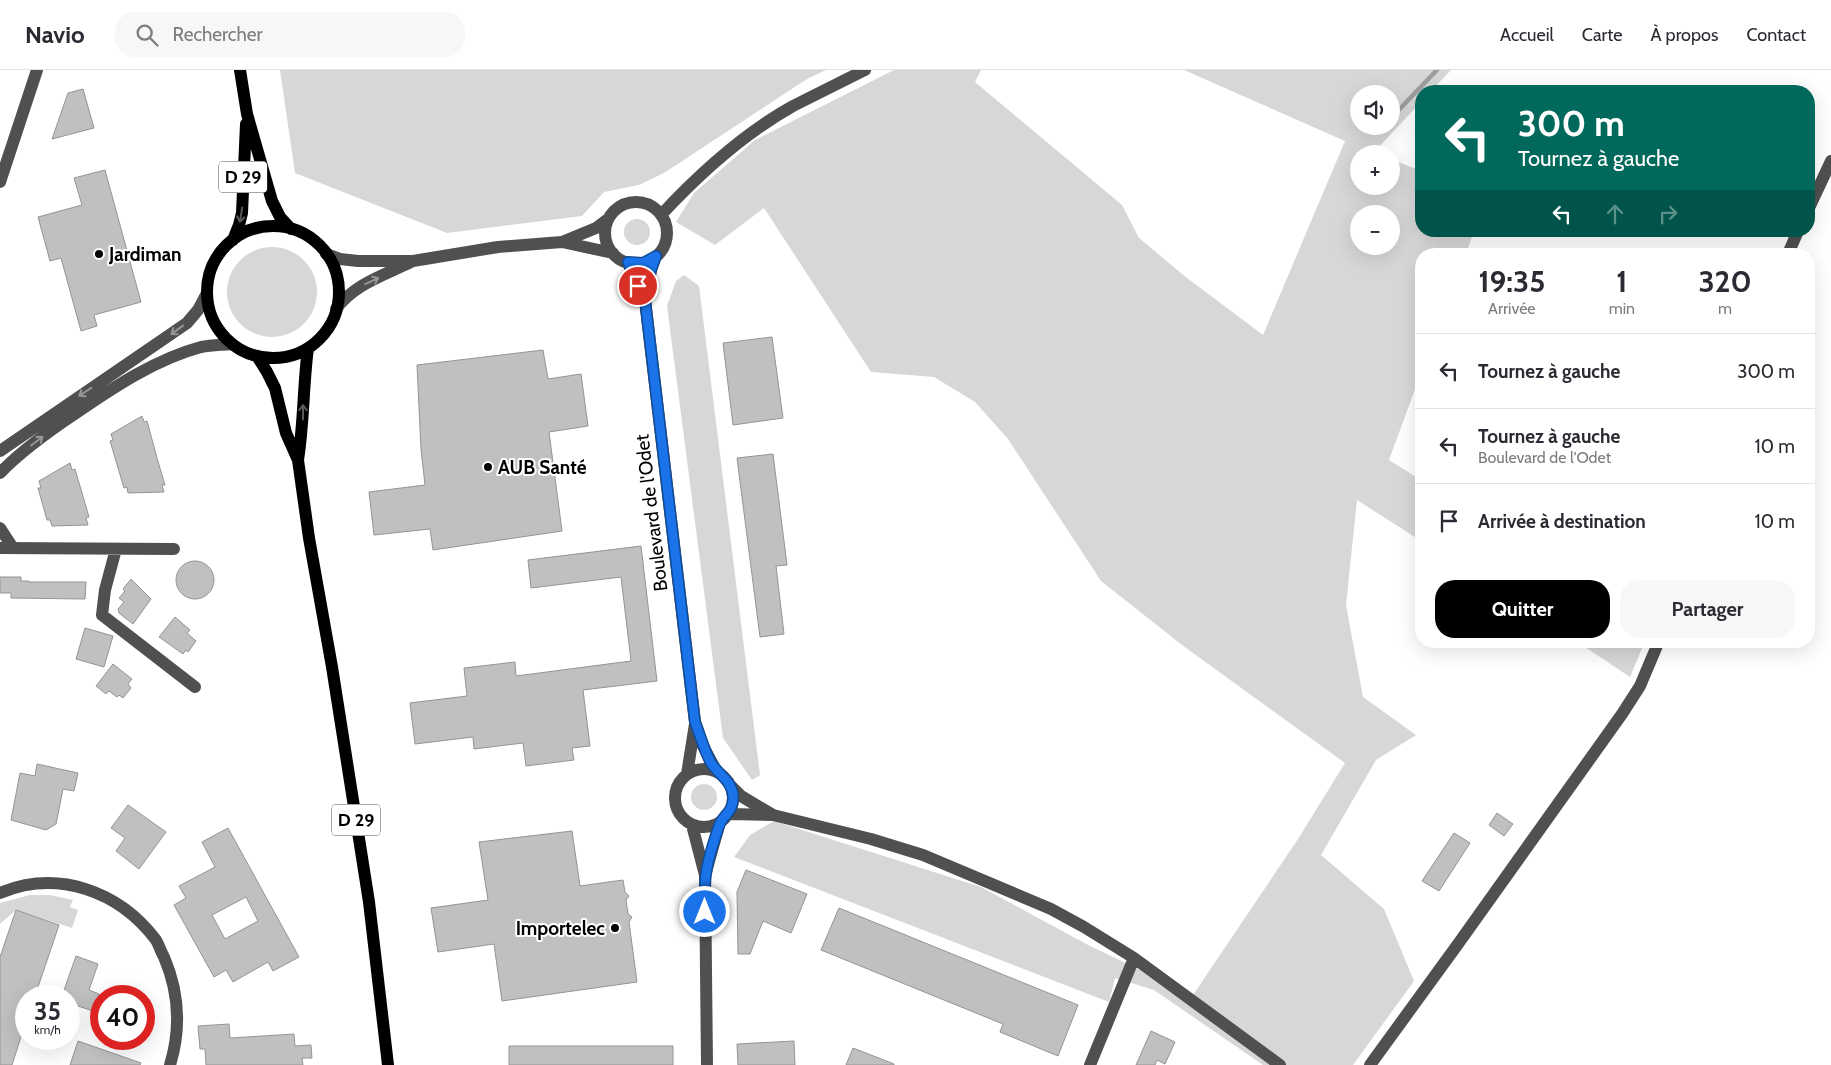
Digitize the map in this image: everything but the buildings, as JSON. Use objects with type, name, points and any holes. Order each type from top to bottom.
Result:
[{"type":"main road","name":"D 29","points":[[240,70],[247,114],[272,201],[280,217],[292,229]]},
{"type":"main road","name":"D 29","points":[[233,240],[242,213],[247,114]]},
{"type":"main road","points":[[271,226],[292,229],[311,239],[331,262],[337,280],[338,299],[336,308],[333,318],[322,335],[308,348],[298,353],[278,358],[257,356],[232,344],[218,330],[208,302],[208,282],[214,263],[226,246],[233,240],[246,232],[271,226]]},
{"type":"main road","name":"D 29","points":[[298,460],[303,428],[304,377],[308,348]]},
{"type":"main road","name":"D 29","points":[[257,356],[275,388],[286,433],[298,460],[309,538],[366,883],[388,1065]]},
{"type":"street","points":[[0,182],[37,70]]},
{"type":"street","points":[[661,215],[689,184],[748,136],[792,107],[865,70]]},
{"type":"street","points":[[1815,195],[1831,161]]},
{"type":"street","points":[[562,242],[596,228],[608,219],[618,207],[634,202],[649,205],[661,215],[666,229],[666,236],[661,250],[656,256],[643,263],[620,260],[608,246],[605,237],[608,219]]},
{"type":"street","points":[[326,254],[340,259],[358,261],[413,261],[498,247],[562,242],[613,253]]},
{"type":"street","name":"Boulevard de l'Odet","points":[[645,300],[656,256]]},
{"type":"street","points":[[336,308],[347,295],[358,287],[413,261]]},
{"type":"street","name":"Boulevard de l'Odet","points":[[628,262],[645,300],[695,722],[703,746],[717,772],[731,786],[733,796],[732,805],[724,818],[705,875]]},
{"type":"street","points":[[0,450],[187,323],[198,310],[207,292]]},
{"type":"street","points":[[0,473],[10,462],[66,420],[99,397],[149,368],[203,347],[232,344]]},
{"type":"street","points":[[0,528],[13,548]]},
{"type":"street","points":[[0,548],[174,549]]},
{"type":"street","points":[[116,550],[105,590],[102,615],[195,687]]},
{"type":"street","points":[[1370,1065],[1622,714],[1640,686],[1656,648]]},
{"type":"street","name":"Boulevard de l'Odet","points":[[695,722],[687,774],[678,786],[675,801],[680,815],[692,824],[705,875],[707,1065]]},
{"type":"street","points":[[687,774],[702,769],[717,772]]},
{"type":"street","points":[[731,786],[740,796],[773,814],[871,839],[923,855],[1051,909],[1134,958],[1280,1065]]},
{"type":"street","points":[[692,824],[706,827],[724,818],[773,814]]},
{"type":"street","points":[[0,893],[32,884],[57,883],[78,887],[91,890],[118,903],[139,921],[157,941],[168,965],[175,990],[178,1020],[170,1065]]},
{"type":"street","points":[[1090,1065],[1134,958]]},
{"type":"shaded area","points":[[280,70],[826,70],[807,79],[664,173],[639,185],[604,192],[582,216],[447,233],[295,173]]},
{"type":"shaded area","points":[[894,70],[981,70],[975,82],[1122,205],[1139,238],[1187,278],[1263,335],[1345,141],[1184,70],[1451,70],[1437,85],[1415,85],[1415,108],[1400,124],[1400,85],[1350,85],[1350,135],[1390,135],[1381,145],[1350,145],[1350,195],[1400,195],[1400,163],[1415,169],[1415,237],[1472,237],[1468,248],[1415,248],[1415,389],[1389,460],[1415,476],[1415,537],[1357,500],[1346,605],[1363,697],[1416,735],[1376,760],[1321,855],[1384,909],[1414,981],[1353,1065],[1263,1065],[1154,990],[1115,978],[1109,1002],[734,857],[750,835],[774,821],[981,887],[1090,946],[1193,995],[1298,839],[1345,763],[1182,645],[1101,581],[1008,439],[975,402],[934,377],[871,372],[764,208],[715,245],[676,222],[694,193],[755,140]]},
{"type":"shaded area","points":[[637,219],[646,223],[650,232],[646,241],[637,245],[628,241],[624,232],[628,223]]},
{"type":"shaded area","points":[[272,247],[289,250],[304,260],[314,275],[317,292],[314,309],[304,324],[289,334],[272,337],[255,334],[240,324],[230,309],[227,292],[230,275],[240,260],[255,250]]},
{"type":"shaded area","points":[[684,275],[699,286],[760,775],[752,780],[723,738],[667,306],[676,281]]},
{"type":"shaded area","points":[[1586,648],[1642,648],[1630,677]]},
{"type":"shaded area","points":[[704,784],[713,788],[717,797],[713,806],[704,810],[695,806],[691,797],[695,788]]},
{"type":"shaded area","points":[[30,895],[50,895],[73,900],[70,907],[78,910],[72,928],[16,910],[0,924],[0,903]]},
{"type":"waterway","points":[[1423,85],[1437,70]]},
{"type":"waterway","points":[[1400,109],[1415,93]]},
{"type":"place","name":"Jardiman","points":[[99,254]]},
{"type":"place","name":"AUB Santé","points":[[488,467]]},
{"type":"place","name":"Importelec","points":[[615,928]]},
{"type":"route","points":[[638,286],[628,262],[635,264],[643,263],[656,256],[645,300],[695,722],[710,761],[717,772],[731,786],[733,796],[728,814],[720,822],[705,875],[705,912]]}]
